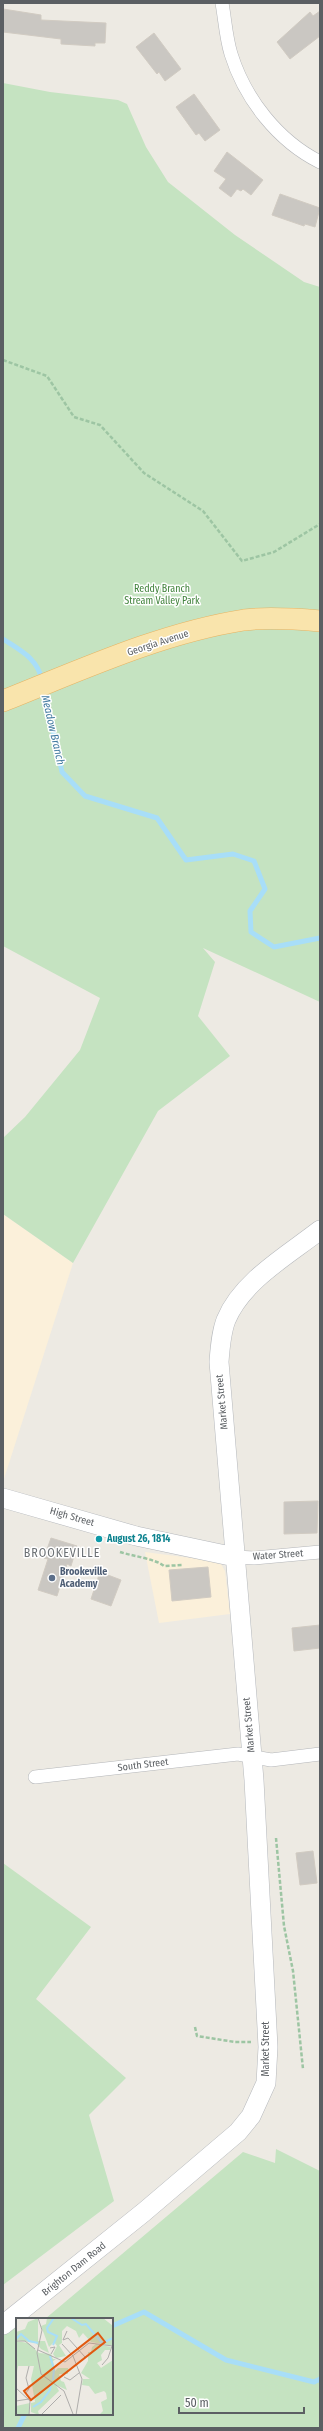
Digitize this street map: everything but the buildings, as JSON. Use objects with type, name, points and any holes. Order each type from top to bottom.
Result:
[{"type":"main road","name":"Georgia Avenue","points":[[3,701],[71,673],[133,650],[188,633],[245,620],[320,621]]},
{"type":"main road","name":"Market Street","points":[[144,2212],[238,2132],[251,2116],[266,2083],[268,2047],[252,1756],[219,1362],[221,1338],[226,1320],[235,1303],[248,1288],[320,1230]]},
{"type":"main road","name":"High Street","points":[[3,1498],[136,1536],[235,1557]]},
{"type":"main road","name":"Brighton Dam Road","points":[[3,2325],[144,2212]]},
{"type":"street","points":[[222,3],[231,52],[247,91],[259,109],[278,131],[295,146],[320,162]]},
{"type":"street","name":"Water Street","points":[[235,1557],[254,1558],[320,1552]]},
{"type":"street","name":"South Street","points":[[35,1777],[238,1754],[271,1760],[320,1754]]},
{"type":"path","points":[[3,360],[47,376],[74,417],[100,426],[144,473],[203,511],[242,561],[274,552],[320,524]]},
{"type":"path","points":[[113,1549],[143,1559],[158,1560],[164,1566],[187,1565]]},
{"type":"path","points":[[276,1830],[284,1926],[293,1971],[303,2069]]},
{"type":"path","points":[[195,2027],[197,2036],[235,2042],[253,2042],[253,2034]]},
{"type":"shaded area","points":[[3,1214],[73,1263],[3,1482]]},
{"type":"shaded area","points":[[145,1552],[206,1560],[221,1564],[225,1571],[230,1614],[159,1623]]},
{"type":"green space","name":"Reddy Branch Stream Valley Park","points":[[3,83],[50,92],[118,100],[127,104],[146,147],[168,182],[235,235],[304,282],[320,287],[320,1002],[203,948],[215,962],[198,1016],[230,1056],[158,1111],[73,1263],[3,1214],[3,1138],[25,1117],[80,1050],[100,998],[3,946]]},
{"type":"green space","points":[[3,1863],[91,1927],[36,1999],[126,2078],[89,2115],[114,2201],[3,2285]]},
{"type":"green space","points":[[276,2149],[320,2171],[320,2428],[3,2428],[3,2317],[18,2305],[29,2318],[16,2318],[16,2415],[113,2415],[113,2318],[46,2318],[243,2152],[275,2163]]},
{"type":"waterway","name":"Meadow Branch","points":[[3,639],[22,651],[32,661],[40,672],[42,680]]},
{"type":"waterway","name":"Meadow Branch","points":[[44,690],[62,772],[85,796],[157,818],[186,860],[233,854],[254,861],[265,889],[250,911],[251,932],[274,947],[320,938]]},
{"type":"waterway","points":[[113,2326],[144,2312],[226,2360],[314,2382],[320,2379]]},
{"type":"waterway","points":[[18,2428],[24,2415]]},
{"type":"place","name":"August 26, 1814","points":[[99,1539]]},
{"type":"place","name":"Brookeville Academy","points":[[52,1578]]},
{"type":"district","name":"BROOKEVILLE","points":[[62,1553]]}]
